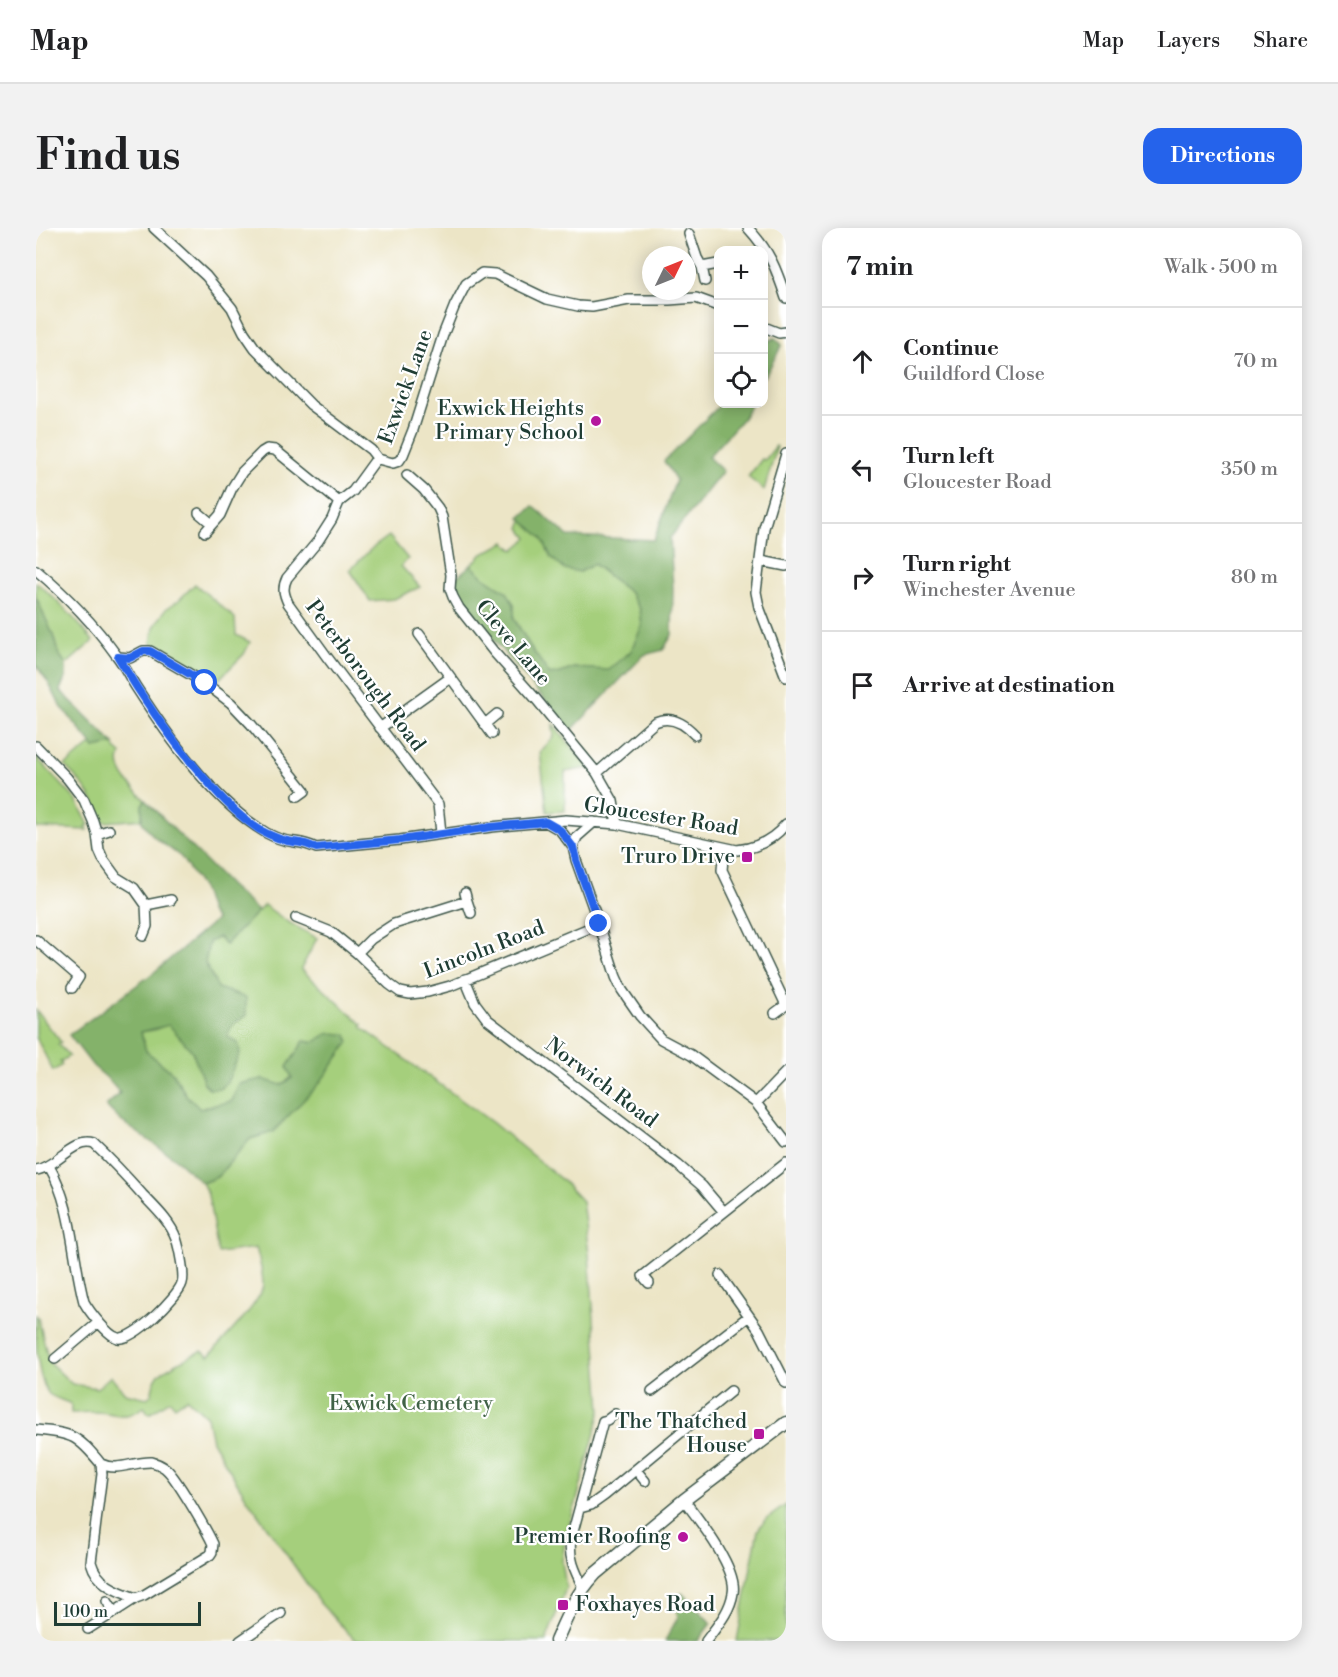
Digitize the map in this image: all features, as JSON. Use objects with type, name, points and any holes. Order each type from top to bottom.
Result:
[{"type":"street","name":"Exwick Lane","points":[[154,228],[206,276],[232,308],[255,348],[311,405],[371,450],[378,459],[393,463],[403,455],[413,430],[443,335],[455,306],[466,284],[482,273],[495,274],[547,299],[578,306],[592,307],[629,300],[696,298],[714,305]]},
{"type":"street","points":[[748,228],[760,246]]},
{"type":"street","points":[[689,234],[705,281]]},
{"type":"street","points":[[768,256],[783,274],[786,298]]},
{"type":"street","points":[[702,267],[714,265]]},
{"type":"street","points":[[768,329],[779,333],[786,332]]},
{"type":"street","points":[[205,532],[224,507],[236,480],[259,454],[267,449],[275,450],[339,502]]},
{"type":"street","points":[[786,454],[764,528],[756,583],[757,601],[786,674]]},
{"type":"street","name":"Peterborough Road","points":[[378,459],[353,491],[339,502],[318,542],[287,578],[284,584],[284,594],[321,649],[438,804],[441,833]]},
{"type":"street","name":"Cleve Lane","points":[[407,476],[424,490],[442,517],[451,575],[450,589],[459,608],[597,772],[613,801],[617,824]]},
{"type":"street","points":[[199,513],[212,524]]},
{"type":"street","points":[[761,561],[786,566]]},
{"type":"street","name":"Gloucester Road","points":[[36,570],[70,601],[102,636],[160,723],[222,799],[271,836],[305,843],[316,848],[566,820],[617,824],[737,850],[758,846],[775,836],[786,824]]},
{"type":"street","points":[[419,634],[431,643],[450,678],[492,734]]},
{"type":"street","points":[[118,657],[130,658],[143,651],[150,651],[214,689],[243,715],[305,792]]},
{"type":"street","points":[[380,728],[450,678]]},
{"type":"street","points":[[485,724],[496,714]]},
{"type":"street","points":[[597,772],[660,720],[679,722],[694,735]]},
{"type":"street","points":[[36,746],[67,778],[84,800],[90,811],[103,859],[116,877],[134,888],[146,904],[147,926],[143,936]]},
{"type":"street","points":[[546,822],[560,830],[573,847],[616,977],[622,990],[650,1028],[661,1039],[691,1055],[756,1103],[786,1142]]},
{"type":"street","points":[[573,847],[577,837],[594,822]]},
{"type":"street","points":[[97,834],[110,830]]},
{"type":"street","points":[[724,848],[722,870],[786,1005],[775,1013]]},
{"type":"street","points":[[134,888],[142,880]]},
{"type":"street","points":[[357,953],[371,939],[394,924],[466,897],[471,913]]},
{"type":"street","points":[[146,904],[171,900]]},
{"type":"street","name":"Lincoln Road","points":[[296,918],[332,932],[389,984],[405,993],[428,992],[450,986],[599,924]]},
{"type":"street","points":[[36,940],[84,977],[72,988]]},
{"type":"street","name":"Norwich Road","points":[[465,979],[475,1003],[487,1019],[678,1165],[702,1186],[724,1212]]},
{"type":"street","points":[[756,1103],[786,1072]]},
{"type":"street","points":[[36,1170],[49,1166],[81,1143],[94,1144],[168,1223],[176,1238],[183,1280],[173,1299],[128,1337],[115,1337],[99,1322],[84,1302],[66,1211],[57,1179],[49,1166]]},
{"type":"street","points":[[644,1277],[786,1163]]},
{"type":"street","points":[[720,1275],[763,1337],[786,1383]]},
{"type":"street","points":[[652,1391],[749,1316]]},
{"type":"street","points":[[55,1359],[99,1322]]},
{"type":"street","points":[[580,1508],[591,1505],[636,1470],[724,1392]]},
{"type":"street","points":[[583,1587],[569,1550],[571,1539],[603,1421],[615,1414]]},
{"type":"street","points":[[556,1641],[583,1587],[610,1561],[684,1500],[786,1423]]},
{"type":"street","points":[[36,1430],[56,1431],[78,1438],[101,1464],[102,1474],[91,1562],[95,1574],[105,1584],[136,1598]]},
{"type":"street","points":[[88,1629],[210,1555],[213,1544],[164,1466],[152,1462],[117,1468],[101,1464]]},
{"type":"street","points":[[636,1470],[645,1481]]},
{"type":"street","points":[[684,1500],[720,1552],[734,1585],[734,1593],[724,1616],[706,1641]]},
{"type":"street","points":[[107,1601],[114,1612]]},
{"type":"street","points":[[240,1641],[281,1612]]},
{"type":"green space","points":[[775,338],[782,345],[768,371],[768,354],[768,341]]},
{"type":"green space","points":[[717,408],[749,408],[744,417],[708,457],[723,471],[670,538],[673,589],[672,635],[663,650],[644,655],[571,731],[481,625],[453,580],[471,565],[485,578],[507,592],[514,605],[514,619],[550,675],[574,668],[609,670],[631,651],[642,626],[640,609],[630,593],[594,564],[580,572],[564,569],[551,557],[542,538],[520,518],[533,506],[568,536],[654,540],[676,480],[664,461]]},
{"type":"green space","points":[[777,447],[764,490],[748,477]]},
{"type":"green space","points":[[523,520],[542,538],[551,557],[580,572],[593,564],[630,593],[640,609],[642,626],[631,651],[609,671],[574,668],[550,675],[514,618],[514,605],[507,592],[485,578],[471,565],[481,555],[505,542],[514,550],[528,538],[520,528]]},
{"type":"green space","points":[[389,536],[408,559],[401,566],[420,587],[394,599],[370,601],[350,570],[371,549]]},
{"type":"green space","points":[[36,582],[66,610],[93,641],[66,664],[58,653],[53,635],[36,597]]},
{"type":"green space","points":[[195,584],[235,618],[236,635],[250,642],[244,654],[217,681],[151,643],[154,627],[166,609]]},
{"type":"green space","points":[[36,597],[53,635],[58,653],[66,664],[66,676],[60,690],[114,744],[95,748],[60,705],[36,665]]},
{"type":"green space","points":[[553,724],[589,768],[565,772],[565,811],[547,812],[540,752],[554,737]]},
{"type":"green space","points":[[92,744],[95,748],[114,744],[115,749],[121,754],[119,760],[122,773],[145,800],[142,805],[142,819],[105,822],[85,788],[65,766]]},
{"type":"green space","points":[[36,757],[76,800],[89,825],[86,826],[88,830],[36,828]]},
{"type":"green space","points":[[145,800],[258,911],[225,945],[219,937],[209,942],[205,963],[218,988],[246,998],[246,1016],[230,1028],[227,1036],[238,1043],[240,1053],[227,1082],[220,1089],[210,1089],[204,1083],[192,1051],[169,1025],[141,1032],[146,1051],[173,1073],[186,1095],[200,1109],[232,1101],[239,1084],[262,1079],[281,1085],[292,1078],[287,1067],[304,1041],[315,1042],[327,1034],[334,1033],[347,1035],[349,1042],[319,1084],[273,1132],[250,1139],[217,1177],[202,1183],[177,1160],[121,1121],[106,1106],[120,1093],[93,1066],[69,1035],[152,974],[216,920],[210,912],[203,890],[181,857],[154,837],[142,822],[142,805]]},
{"type":"green space","name":"Exwick Cemetery","points":[[264,905],[317,938],[301,969],[363,1025],[361,1027],[493,1123],[563,1181],[582,1201],[589,1254],[601,1410],[566,1535],[562,1561],[566,1588],[546,1641],[356,1641],[320,1603],[246,1497],[212,1441],[207,1417],[187,1398],[175,1406],[170,1400],[149,1414],[144,1407],[137,1412],[125,1415],[103,1412],[71,1413],[71,1404],[49,1394],[41,1378],[36,1315],[49,1362],[72,1384],[97,1388],[111,1376],[125,1393],[147,1398],[152,1394],[158,1375],[202,1351],[209,1356],[249,1311],[261,1292],[262,1276],[256,1248],[218,1253],[208,1195],[202,1183],[217,1177],[250,1139],[273,1132],[319,1041],[312,1043],[304,1041],[287,1067],[292,1077],[281,1085],[262,1079],[232,1101],[199,1109],[186,1095],[173,1073],[146,1051],[141,1032],[169,1024],[192,1051],[204,1083],[210,1089],[220,1089],[227,1035],[233,1023],[241,1019],[238,994],[218,989],[205,963],[209,942],[219,937],[225,945]]},
{"type":"green space","points":[[36,1010],[61,1042],[58,1044],[69,1056],[53,1071],[36,1037]]},
{"type":"green space","points":[[786,1505],[786,1641],[737,1641],[758,1530],[765,1520]]},
{"type":"green space","points":[[682,1593],[711,1623],[698,1641],[665,1641],[678,1617],[674,1601]]},
{"type":"place","name":"Exwick Heights Primary School","points":[[596,421]]},
{"type":"place","name":"Truro Drive","points":[[747,857]]},
{"type":"place","name":"The Thatched House","points":[[759,1434]]},
{"type":"place","name":"Premier Roofing","points":[[683,1537]]},
{"type":"place","name":"Foxhayes Road","points":[[563,1605]]},
{"type":"route","points":[[205,683],[150,651],[143,651],[130,658],[118,657],[160,723],[222,799],[271,836],[305,843],[316,848],[546,822],[560,830],[573,847],[599,924]]}]
